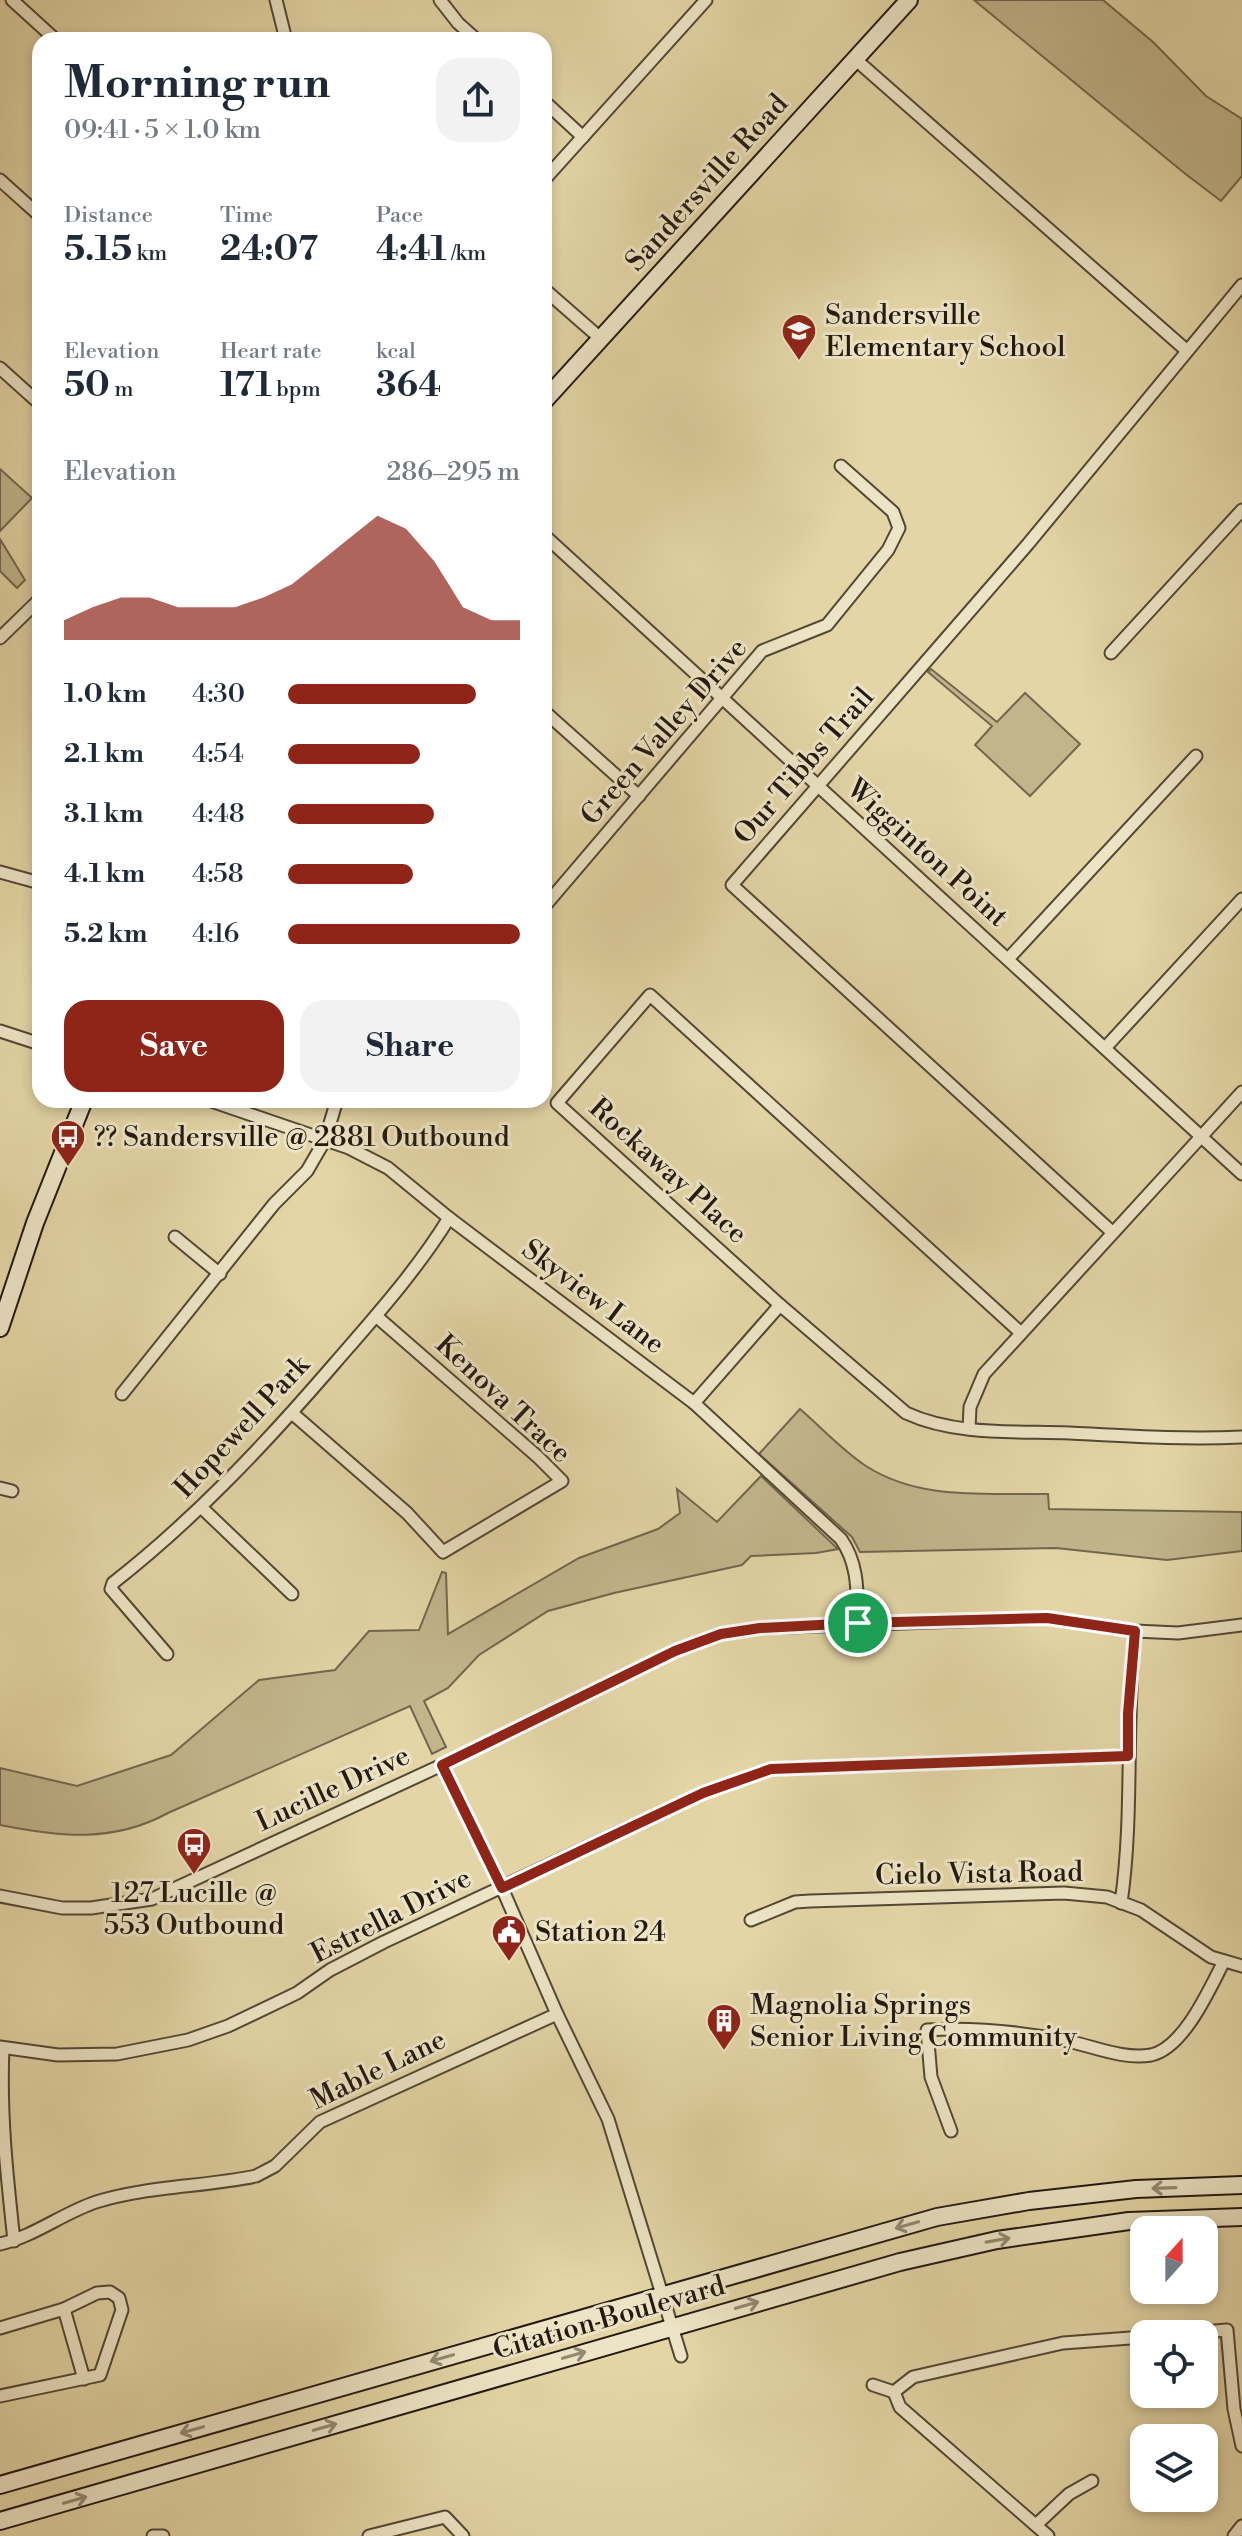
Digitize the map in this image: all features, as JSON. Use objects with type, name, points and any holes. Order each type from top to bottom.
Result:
[{"type":"main road","name":"Sandersville Road","points":[[552,392],[909,0]]},
{"type":"main road","points":[[0,1328],[35,1223],[81,1108]]},
{"type":"main road","name":"Citation Boulevard","points":[[0,2485],[937,2217],[1029,2201],[1121,2191],[1242,2185]]},
{"type":"main road","name":"Citation Boulevard","points":[[0,2521],[900,2262],[997,2240],[1129,2221],[1242,2217]]},
{"type":"street","points":[[12,0],[47,32]]},
{"type":"street","points":[[276,0],[284,32]]},
{"type":"street","points":[[440,0],[468,32]]},
{"type":"street","points":[[552,171],[706,0]]},
{"type":"street","points":[[855,59],[1186,350]]},
{"type":"street","points":[[552,108],[583,137]]},
{"type":"street","points":[[0,180],[32,209]]},
{"type":"street","name":"Our Tibbs Trail","points":[[1112,1232],[732,885],[1028,544],[1242,285]]},
{"type":"street","points":[[552,296],[600,338]]},
{"type":"street","points":[[0,368],[32,397]]},
{"type":"street","name":"Green Valley Drive","points":[[552,892],[762,651],[827,625],[888,550],[899,528],[893,512],[841,466]]},
{"type":"street","points":[[1111,653],[1242,510]]},
{"type":"street","name":"Wigginton Point","points":[[552,542],[1242,1174]]},
{"type":"street","points":[[0,638],[32,607]]},
{"type":"street","points":[[552,718],[639,796]]},
{"type":"street","points":[[1008,959],[1196,756]]},
{"type":"street","points":[[0,872],[32,881]]},
{"type":"street","points":[[1105,1048],[1242,899]]},
{"type":"street","name":"Rockaway Place","points":[[1021,1333],[650,995],[557,1103],[780,1305],[906,1413],[930,1424],[969,1429],[1148,1437],[1242,1437]]},
{"type":"street","points":[[0,1031],[32,1041]]},
{"type":"street","points":[[969,1429],[970,1407],[984,1374],[1242,1092]]},
{"type":"street","name":"Skyview Lane","points":[[231,1108],[349,1148],[388,1168],[449,1218],[694,1403],[841,1539],[851,1554],[857,1574],[858,1623]]},
{"type":"street","points":[[122,1394],[274,1204],[307,1171],[325,1140],[335,1108]]},
{"type":"street","name":"Hopewell Park","points":[[167,1654],[111,1589],[113,1583],[202,1508],[292,1413],[376,1316],[449,1218]]},
{"type":"street","points":[[175,1237],[220,1274]]},
{"type":"street","points":[[694,1403],[780,1305]]},
{"type":"street","name":"Kenova Trace","points":[[292,1413],[407,1513],[443,1552],[562,1481],[376,1316]]},
{"type":"street","points":[[0,1488],[12,1491]]},
{"type":"street","points":[[202,1508],[292,1594]]},
{"type":"street","name":"Lucille Drive","points":[[0,1896],[62,1908],[106,1907],[152,1899],[442,1765],[675,1651],[721,1634],[760,1628],[858,1623],[1047,1618],[1135,1631],[1178,1633],[1242,1625]]},
{"type":"street","points":[[1121,1903],[1129,1841],[1128,1714],[1135,1631]]},
{"type":"street","name":"Estrella Drive","points":[[1,2048],[58,2055],[117,2054],[188,2040],[228,2026],[297,1993],[355,1957],[703,1793],[771,1769],[1128,1756]]},
{"type":"street","points":[[442,1765],[608,2119],[681,2356]]},
{"type":"street","name":"Cielo Vista Road","points":[[751,1920],[795,1902],[810,1901],[1064,1893],[1107,1897],[1141,1910],[1211,1957],[1242,1966]]},
{"type":"street","points":[[951,2131],[931,2077],[927,2030],[1032,2035],[1115,2053],[1152,2055],[1175,2040],[1195,2017],[1224,1961]]},
{"type":"street","name":"Mable Lane","points":[[0,2244],[14,2241],[99,2201],[256,2176],[275,2166],[320,2122],[557,2014]]},
{"type":"street","points":[[1,2048],[2,2134],[14,2241]]},
{"type":"street","points":[[0,2328],[64,2309],[97,2293],[110,2292],[119,2298],[122,2310],[100,2375],[0,2396]]},
{"type":"street","points":[[64,2309],[84,2379]]},
{"type":"street","points":[[1218,2331],[1227,2330],[1234,2409],[1242,2446]]},
{"type":"street","points":[[894,2392],[913,2377],[1063,2343],[1130,2338]]},
{"type":"street","points":[[873,2385],[894,2392],[900,2407],[1048,2536]]},
{"type":"street","points":[[1036,2525],[1069,2494],[1092,2481]]},
{"type":"street","points":[[369,2536],[445,2517],[463,2536]]},
{"type":"street","points":[[1234,2536],[1242,2526]]},
{"type":"street","points":[[153,2536],[163,2536]]},
{"type":"shaded area","points":[[974,0],[1103,0],[1153,42],[1206,96],[1242,119],[1242,176],[1221,201]]},
{"type":"shaded area","points":[[0,469],[32,498],[0,531]]},
{"type":"shaded area","points":[[0,539],[25,580],[17,588],[0,571]]},
{"type":"shaded area","points":[[931,669],[997,722],[1025,693],[1080,744],[1030,796],[975,745],[992,726],[928,672]]},
{"type":"shaded area","points":[[800,1409],[866,1466],[909,1485],[954,1493],[1048,1494],[1049,1509],[1242,1512],[1242,1551],[1167,1560],[1056,1548],[860,1552],[852,1537],[759,1454]]},
{"type":"shaded area","points":[[761,1476],[838,1549],[751,1556],[742,1565],[548,1611],[479,1655],[448,1688],[424,1701],[446,1747],[432,1754],[410,1706],[147,1823],[127,1829],[86,1835],[0,1825],[0,1768],[77,1786],[171,1755],[259,1680],[335,1670],[369,1631],[419,1630],[442,1572],[446,1573],[448,1634],[579,1558],[658,1529],[680,1513],[677,1489],[717,1522]]},
{"type":"place","name":"Sandersville Elementary School","points":[[799,362]]},
{"type":"place","name":"?? Sandersville @ 2881 Outbound","points":[[68,1168]]},
{"type":"place","name":"127 Lucille @ 553 Outbound","points":[[194,1876]]},
{"type":"place","name":"Station 24","points":[[509,1963]]},
{"type":"place","name":"Magnolia Springs Senior Living Community","points":[[724,2052]]},
{"type":"route","points":[[1047,1618],[1135,1631],[1128,1756],[771,1769],[703,1793],[502,1888],[442,1765],[675,1651],[721,1634],[760,1628],[858,1623],[1047,1618]]}]
